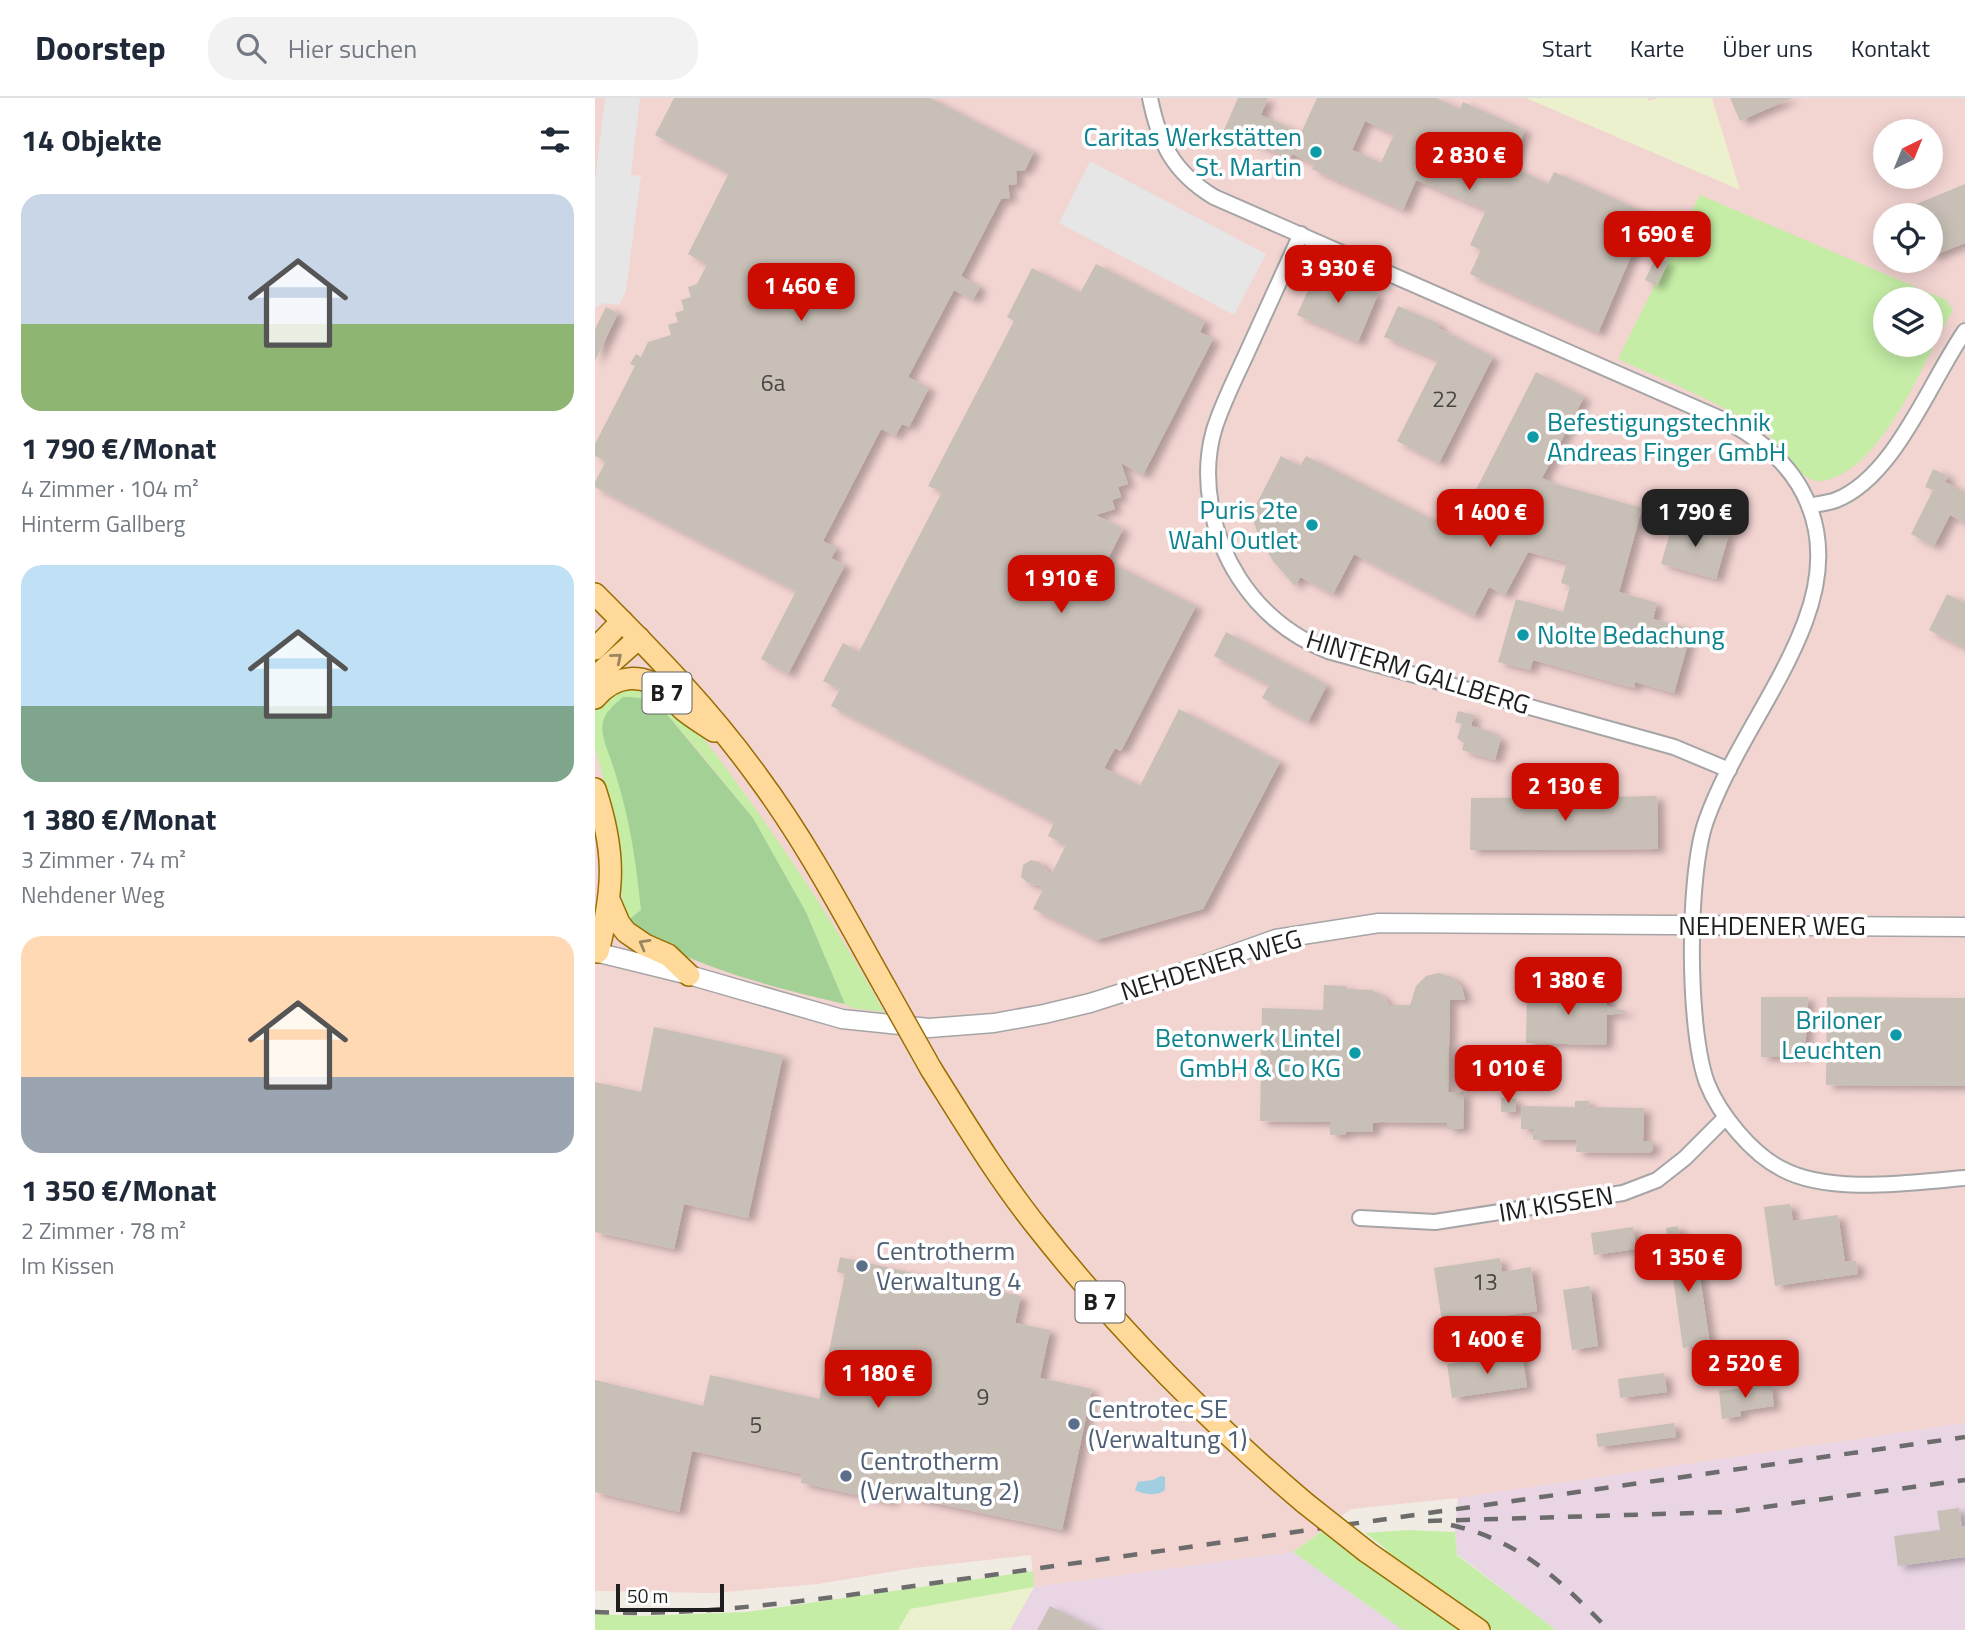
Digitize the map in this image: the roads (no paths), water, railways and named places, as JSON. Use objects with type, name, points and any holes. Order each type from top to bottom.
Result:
[{"type":"main road","name":"B 7","points":[[595,594],[695,698],[759,778],[795,832],[931,1069],[971,1133],[1037,1226],[1118,1324],[1192,1402],[1247,1454],[1367,1552],[1479,1630]]},
{"type":"main road","points":[[595,649],[622,621]]},
{"type":"main road","name":"B 7","points":[[595,677],[639,638]]},
{"type":"main road","name":"B 7","points":[[595,698],[609,684],[619,679],[642,679],[665,690],[684,711],[733,744]]},
{"type":"main road","points":[[595,789],[609,840],[610,902],[596,956]]},
{"type":"main road","points":[[595,833],[599,855],[595,882]]},
{"type":"main road","points":[[610,902],[626,932],[635,940],[669,956],[689,975]]},
{"type":"street","points":[[1150,98],[1163,146],[1180,170],[1214,197],[1728,422],[1771,451],[1790,472],[1815,523],[1818,550],[1811,605],[1801,632],[1715,799],[1701,839],[1693,926],[1698,1037],[1707,1082],[1725,1118],[1750,1144],[1782,1169],[1816,1181],[1873,1185],[1965,1178]]},
{"type":"street","name":"HINTERM GALLBERG","points":[[1301,234],[1220,413],[1209,454],[1210,501],[1221,543],[1230,564],[1259,605],[1294,634],[1328,651],[1674,747],[1729,770]]},
{"type":"street","points":[[1809,506],[1836,500],[1865,482],[1888,459],[1965,331]]},
{"type":"street","name":"NEHDENER WEG","points":[[596,956],[689,975],[842,1019],[929,1028],[995,1023],[1090,1003],[1276,939],[1379,923],[1965,927]]},
{"type":"street","name":"IM KISSEN","points":[[1360,1218],[1436,1222],[1623,1193],[1657,1180],[1685,1158],[1725,1118]]},
{"type":"water","points":[[1165,1477],[1165,1490],[1162,1492],[1150,1494],[1135,1490],[1138,1482]]},
{"type":"railway","points":[[595,1612],[688,1611],[843,1596],[1965,1437]]},
{"type":"railway","points":[[1428,1521],[1728,1512],[1965,1480]]},
{"type":"railway","points":[[1451,1525],[1499,1541],[1519,1552],[1556,1579],[1609,1630]]},
{"type":"place","name":"Caritas Werkstätten St. Martin","points":[[1316,152]]},
{"type":"place","name":"Befestigungstechnik Andreas Finger GmbH","points":[[1533,437]]},
{"type":"place","name":"Puris 2te Wahl Outlet","points":[[1312,525]]},
{"type":"place","name":"Nolte Bedachung","points":[[1523,635]]},
{"type":"place","name":"Briloner Leuchten","points":[[1896,1035]]},
{"type":"place","name":"Betonwerk Lintel GmbH & Co KG","points":[[1355,1053]]},
{"type":"place","name":"Centrotherm Verwaltung 4","points":[[862,1266]]},
{"type":"place","name":"Centrotec SE (Verwaltung 1)","points":[[1074,1424]]},
{"type":"place","name":"Centrotherm (Verwaltung 2)","points":[[846,1476]]}]
